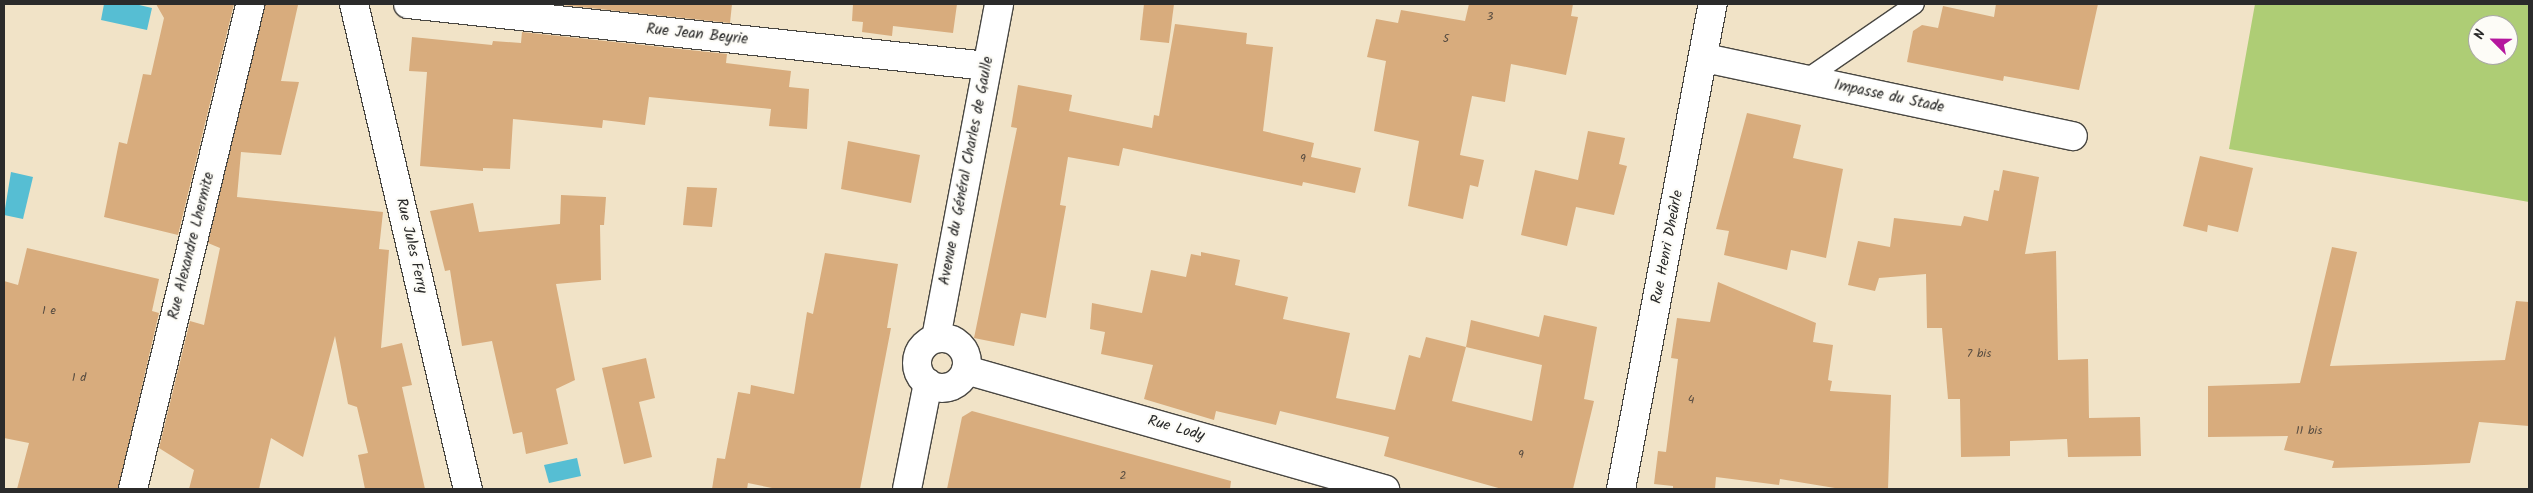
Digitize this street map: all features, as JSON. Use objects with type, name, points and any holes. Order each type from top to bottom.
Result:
[{"type":"street","name":"Rue Alexandre Lhermite","points":[[133,489],[250,4]]},
{"type":"street","name":"Rue Jules Ferry","points":[[354,4],[468,489]]},
{"type":"street","name":"Rue Jean Beyrie","points":[[408,4],[987,66]]},
{"type":"street","name":"Avenue du Général Charles de Gaulle","points":[[936,338],[999,4]]},
{"type":"street","name":"Rue Henri Dheûrle","points":[[1621,489],[1705,58],[1713,4]]},
{"type":"street","name":"Impasse du Stade","points":[[1705,58],[2073,136]]},
{"type":"street","points":[[936,338],[953,340],[960,345],[966,359],[966,370],[954,385],[938,387],[928,383],[919,373],[918,356],[928,342],[936,338]]},
{"type":"street","name":"Rue Lody","points":[[966,370],[1385,489]]},
{"type":"street","points":[[907,489],[928,383]]},
{"type":"lane","points":[[1806,79],[1915,4]]},
{"type":"green space","points":[[2255,4],[2529,4],[2529,202],[2229,149]]},
{"type":"water","points":[[104,4],[135,4],[152,8],[147,30],[101,20]]},
{"type":"water","points":[[11,172],[33,177],[23,219],[4,215]]},
{"type":"water","points":[[577,458],[581,476],[549,483],[544,465]]},
{"type":"building","points":[[156,4],[234,4],[178,235],[104,217],[119,142],[127,144],[143,74],[151,75],[164,18]]},
{"type":"building","points":[[265,4],[298,5],[281,81],[299,82],[281,155],[241,152],[237,197],[383,212],[379,249],[389,250],[381,348],[402,343],[412,385],[402,387],[425,489],[365,489],[358,455],[368,453],[357,407],[348,404],[335,336],[303,457],[271,438],[259,489],[189,489],[194,470],[159,448],[190,321],[204,325],[220,248],[208,243]]},
{"type":"building","points":[[552,4],[732,4],[730,23]]},
{"type":"building","points":[[853,4],[957,4],[953,33],[893,26],[892,36],[862,32],[863,22],[852,21]]},
{"type":"building","points":[[1144,4],[1174,4],[1169,43],[1140,40]]},
{"type":"building","points":[[1469,4],[1573,4],[1571,16],[1578,17],[1566,75],[1511,64],[1505,102],[1472,96],[1460,155],[1484,160],[1478,187],[1470,185],[1463,219],[1408,206],[1419,141],[1374,131],[1386,61],[1367,57],[1376,19],[1398,23],[1401,10],[1465,21]]},
{"type":"building","points":[[1996,4],[2098,4],[2079,90],[2004,76],[2003,81],[1907,62],[1913,31],[1922,25],[1938,28],[1943,6],[1994,17]]},
{"type":"building","points":[[1175,24],[1247,33],[1246,44],[1273,47],[1263,131],[1314,143],[1311,157],[1361,168],[1355,193],[1303,182],[1302,186],[1123,148],[1119,166],[1068,157],[1060,205],[1066,206],[1046,318],[1021,313],[1014,346],[974,338],[1017,128],[1011,127],[1018,85],[1072,95],[1069,111],[1152,128],[1154,115],[1159,116]]},
{"type":"building","points":[[522,32],[727,54],[726,63],[791,71],[789,87],[809,89],[807,129],[769,126],[771,109],[649,97],[645,125],[603,120],[602,128],[513,119],[510,169],[483,168],[483,171],[420,166],[427,72],[409,71],[412,37],[492,45],[493,41],[521,43]]},
{"type":"building","points":[[1747,113],[1801,125],[1793,158],[1843,169],[1826,258],[1791,250],[1787,270],[1724,255],[1729,231],[1716,229]]},
{"type":"building","points":[[1588,131],[1625,138],[1619,164],[1627,166],[1614,215],[1576,207],[1567,246],[1521,235],[1535,170],[1578,180]]},
{"type":"building","points":[[848,141],[920,155],[911,203],[841,189]]},
{"type":"building","points":[[2200,156],[2253,168],[2238,232],[2208,225],[2207,232],[2183,226]]},
{"type":"building","points":[[2003,170],[2039,177],[2025,254],[2056,251],[2058,360],[2088,359],[2089,418],[2140,417],[2141,456],[2068,457],[2067,439],[2010,441],[2010,456],[1961,457],[1960,399],[1948,399],[1942,328],[1927,328],[1926,274],[1879,278],[1875,291],[1848,285],[1858,241],[1890,247],[1894,218],[1961,226],[1964,216],[1988,221],[1994,190],[1999,191]]},
{"type":"building","points":[[687,187],[717,188],[712,227],[683,225]]},
{"type":"building","points":[[561,195],[606,197],[604,225],[600,225],[601,280],[556,284],[575,380],[556,389],[568,444],[526,454],[522,432],[513,434],[492,341],[462,346],[450,270],[445,271],[430,211],[473,203],[479,232],[560,224]]},
{"type":"building","points":[[2332,247],[2357,252],[2330,366],[2505,360],[2516,301],[2529,302],[2529,426],[2479,422],[2470,463],[2424,465],[2332,468],[2334,461],[2284,450],[2288,436],[2208,437],[2208,386],[2300,383]]},
{"type":"building","points":[[27,248],[159,279],[152,311],[159,313],[118,489],[17,489],[29,443],[4,438],[4,281],[18,285]]},
{"type":"building","points":[[1201,252],[1240,260],[1235,285],[1288,297],[1283,319],[1350,333],[1336,398],[1395,410],[1409,355],[1420,358],[1426,337],[1466,347],[1471,320],[1539,337],[1544,315],[1597,327],[1584,399],[1594,401],[1573,489],[1502,489],[1384,456],[1389,437],[1280,411],[1276,425],[1216,411],[1214,420],[1144,399],[1153,365],[1101,354],[1105,332],[1090,329],[1092,303],[1142,313],[1151,270],[1186,277],[1191,254],[1201,256]],"holes":[[[1466,347],[1542,365],[1532,421],[1452,401]]]},
{"type":"building","points":[[825,253],[898,264],[887,328],[891,328],[860,489],[777,489],[748,483],[747,489],[712,489],[717,458],[725,459],[738,392],[750,394],[751,385],[794,394],[807,312],[813,314]]},
{"type":"building","points":[[1718,282],[1816,323],[1813,342],[1833,345],[1828,380],[1832,381],[1830,391],[1891,395],[1888,489],[1841,489],[1780,479],[1779,485],[1716,477],[1715,489],[1673,489],[1673,486],[1654,484],[1658,451],[1666,452],[1678,359],[1671,358],[1677,318],[1710,322]]},
{"type":"building","points":[[646,358],[655,398],[639,402],[652,457],[624,464],[602,368]]},
{"type":"building","points":[[972,411],[1231,481],[1230,489],[947,489],[962,417]]}]
